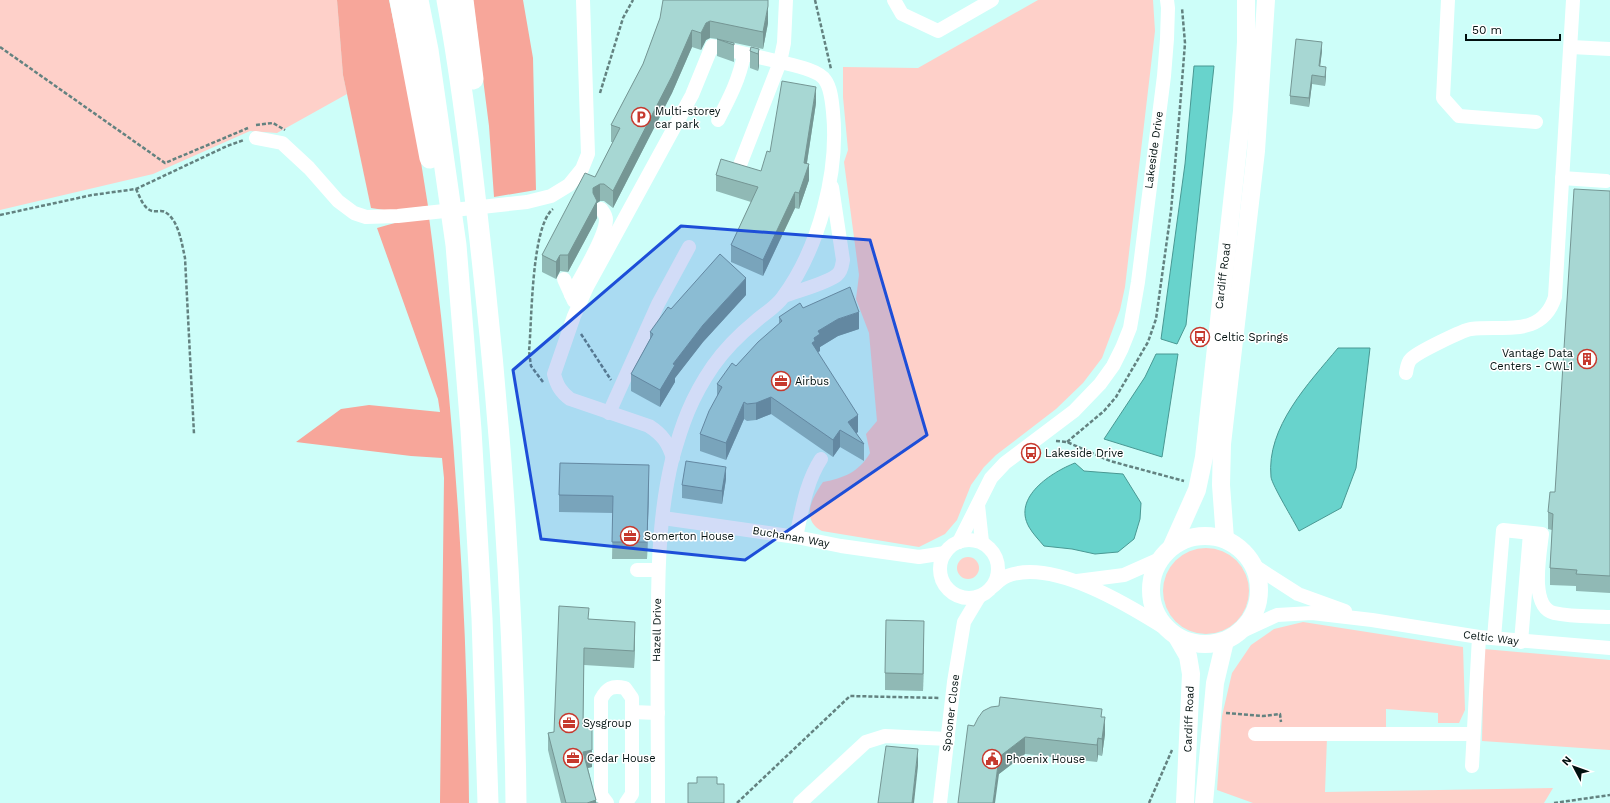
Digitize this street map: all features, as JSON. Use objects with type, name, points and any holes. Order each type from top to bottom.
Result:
[{"type":"highway","points":[[400,0],[463,336]]},
{"type":"highway","points":[[418,0],[428,50],[456,245],[482,618],[488,803]]},
{"type":"highway","points":[[447,0],[474,179],[497,394]]},
{"type":"highway","points":[[463,0],[486,170],[497,394],[515,686],[516,803]]},
{"type":"main road","name":"Cardiff Road","points":[[1185,803],[1191,674],[1188,656],[1173,634],[1154,611],[1150,590],[1153,572],[1160,559],[1172,546],[1198,484],[1204,457],[1242,111],[1246,42],[1246,0]]},
{"type":"main road","name":"Cardiff Road","points":[[1225,539],[1221,485],[1222,444],[1256,151],[1266,0]]},
{"type":"main road","name":"Cardiff Road","points":[[1172,546],[1188,538],[1205,535],[1225,539],[1239,547],[1254,565],[1259,591],[1254,612],[1247,624],[1230,637],[1215,683],[1204,803]]},
{"type":"main road","points":[[1173,634],[1197,644],[1230,637]]},
{"type":"street","points":[[256,138],[282,143],[338,201],[354,213],[366,217],[398,216],[527,202],[551,196],[570,186],[582,169],[588,154],[583,0]]},
{"type":"street","points":[[738,170],[780,62],[784,43],[786,0]]},
{"type":"street","points":[[894,0],[902,14],[938,31],[992,0]]},
{"type":"street","name":"Lakeside Drive","points":[[959,542],[991,478],[1005,463],[1074,411],[1100,384],[1113,366],[1130,328],[1136,297],[1164,76],[1168,31],[1167,0]]},
{"type":"street","points":[[1448,0],[1442,98],[1459,116],[1536,122]]},
{"type":"street","points":[[1406,373],[1408,363],[1415,355],[1465,330],[1522,328],[1535,323],[1546,314],[1554,297],[1573,0]]},
{"type":"street","points":[[673,458],[668,443],[658,432],[649,426],[570,399],[562,393],[556,384],[554,374],[575,314],[603,256],[692,95],[712,46],[780,62],[817,73],[825,80],[830,91],[834,123],[831,181],[842,260],[841,269],[838,275],[830,279],[784,296]]},
{"type":"street","points":[[1571,47],[1610,49]]},
{"type":"street","points":[[718,120],[734,88],[744,54]]},
{"type":"street","points":[[1562,178],[1606,181]]},
{"type":"street","points":[[784,296],[810,247],[831,181]]},
{"type":"street","points":[[575,314],[571,295],[571,281],[603,234],[606,214],[601,209]]},
{"type":"street","points":[[609,413],[658,304],[689,247]]},
{"type":"street","name":"Hazell Drive","points":[[658,803],[658,570],[667,482],[688,406],[714,365],[741,334],[784,296]]},
{"type":"street","points":[[796,537],[809,484],[813,472],[821,459]]},
{"type":"street","points":[[978,502],[982,542]]},
{"type":"street","name":"Buchanan Way","points":[[663,518],[796,537],[841,546],[919,557],[945,553],[951,546],[959,542]]},
{"type":"street","points":[[1494,638],[1498,569],[1503,530],[1542,534],[1539,595],[1544,607],[1555,613],[1610,617]]},
{"type":"street","points":[[1521,642],[1530,533]]},
{"type":"street","points":[[959,542],[971,540],[982,542],[994,553],[998,560],[998,575],[992,587]]},
{"type":"street","points":[[943,582],[940,572],[941,562],[945,553]]},
{"type":"street","name":"Buchanan Way","points":[[919,557],[932,565],[949,590],[956,595]]},
{"type":"street","points":[[1077,581],[1124,575],[1160,559]]},
{"type":"street","points":[[998,560],[1023,572],[1077,581],[1128,604],[1173,634]]},
{"type":"street","name":"Celtic Way","points":[[1254,565],[1298,594],[1372,620]]},
{"type":"street","points":[[637,570],[658,570]]},
{"type":"street","points":[[956,595],[967,598],[979,597],[1006,577],[1023,572]]},
{"type":"street","name":"Spooner Close","points":[[956,595],[964,622]]},
{"type":"street","name":"Spooner Close","points":[[940,803],[964,622],[979,597]]},
{"type":"street","name":"Celtic Way","points":[[1230,637],[1277,616],[1312,613],[1372,620],[1521,642],[1610,648]]},
{"type":"street","points":[[1472,766],[1479,637]]},
{"type":"street","points":[[607,803],[601,796],[601,699],[607,689],[616,686],[625,688],[632,698],[632,794],[626,803]]},
{"type":"street","points":[[632,712],[658,713]]},
{"type":"street","points":[[1255,734],[1473,734]]},
{"type":"street","points":[[800,803],[866,742],[885,736],[948,739]]},
{"type":"path","points":[[815,0],[832,67],[825,80]]},
{"type":"path","points":[[0,47],[58,86],[165,163],[260,123],[273,123],[285,130],[286,146]]},
{"type":"path","points":[[0,215],[78,198],[136,189],[227,146],[256,138]]},
{"type":"path","points":[[136,189],[144,206],[152,211],[165,212],[171,218],[180,234],[184,258],[194,434]]},
{"type":"path","points":[[575,314],[610,380],[621,385]]},
{"type":"path","points":[[1050,441],[1067,442],[1110,461],[1198,484]]},
{"type":"path","points":[[737,803],[850,696],[953,698]]},
{"type":"path","points":[[1212,713],[1262,716],[1280,714],[1282,725],[1290,734]]},
{"type":"path","points":[[1150,803],[1174,746]]},
{"type":"path","points":[[1554,803],[1610,795]]},
{"type":"highlighted area","points":[[681,226],[870,240],[927,435],[745,560],[541,539],[513,370]]},
{"type":"shaded area","points":[[0,0],[337,0],[343,75],[347,94],[277,133],[250,131],[153,174],[0,210]]},
{"type":"shaded area","points":[[337,0],[389,0],[415,125],[428,206],[391,211],[371,208],[343,75]]},
{"type":"shaded area","points":[[473,0],[523,0],[533,58],[536,190],[494,197],[489,126]]},
{"type":"shaded area","points":[[1038,0],[1153,0],[1155,31],[1125,287],[1120,310],[1102,358],[1083,383],[1056,409],[996,455],[984,467],[971,485],[957,520],[945,534],[919,547],[822,531],[811,521],[810,508],[815,495],[823,482],[850,473],[866,460],[870,453],[866,434],[877,421],[869,333],[856,299],[859,275],[844,162],[848,150],[843,97],[843,67],[918,68]]},
{"type":"shaded area","points":[[429,217],[446,363],[458,509],[466,656],[469,803],[440,803],[444,478],[442,458],[411,456],[296,442],[341,409],[369,405],[440,412],[438,399],[377,228],[409,219]]},
{"type":"shaded area","points":[[1206,548],[1222,551],[1230,555],[1242,567],[1246,575],[1249,591],[1246,607],[1242,615],[1230,627],[1222,631],[1206,634],[1190,631],[1182,627],[1170,615],[1166,607],[1163,591],[1166,575],[1170,567],[1182,555],[1190,551]]},
{"type":"shaded area","points":[[964,557],[972,557],[979,564],[979,572],[972,579],[964,579],[957,572],[957,564]]},
{"type":"shaded area","points":[[1303,622],[1463,647],[1465,710],[1459,723],[1438,723],[1438,713],[1386,709],[1386,729],[1327,738],[1325,792],[1553,788],[1544,803],[1253,803],[1217,790],[1222,716],[1232,673],[1251,645],[1274,629]]},
{"type":"shaded area","points":[[1484,649],[1610,660],[1610,750],[1482,741]]},
{"type":"water","points":[[1194,66],[1214,66],[1186,325],[1177,344],[1161,339],[1185,164]]},
{"type":"water","points":[[1338,348],[1370,348],[1356,468],[1341,508],[1299,531],[1272,481],[1271,459],[1275,441],[1282,423],[1303,391]]},
{"type":"water","points":[[1156,354],[1178,354],[1162,457],[1104,439],[1145,377]]},
{"type":"water","points":[[1075,463],[1084,471],[1123,474],[1141,503],[1140,519],[1134,539],[1118,552],[1095,554],[1072,549],[1044,546],[1029,527],[1025,516],[1026,506],[1030,496],[1046,479]]},
{"type":"building","name":"Multi-storey car park","points":[[663,0],[768,0],[768,6],[763,32],[710,21],[706,23],[701,33],[692,30],[672,76],[613,191],[604,184],[600,184],[593,188],[593,193],[597,201],[568,255],[560,255],[556,262],[542,255],[585,173],[595,177],[620,128],[611,125],[643,64],[660,18]]},
{"type":"building","points":[[717,39],[734,43],[734,45]]},
{"type":"building","points":[[1296,39],[1322,42],[1319,66],[1326,67],[1325,77],[1312,75],[1309,98],[1290,96]]},
{"type":"building","points":[[751,47],[759,49],[758,54],[750,51]]},
{"type":"building","points":[[782,81],[816,87],[804,163],[809,164],[799,193],[795,192],[763,260],[731,245],[758,187],[716,175],[721,159],[761,171],[767,151],[770,152]]},
{"type":"building","name":"Vantage Data Centers - CWL1","points":[[1574,189],[1610,191],[1610,576],[1576,574],[1577,570],[1550,568],[1553,514],[1548,512],[1550,492],[1555,492]]},
{"type":"building","points":[[720,254],[746,278],[703,325],[673,364],[675,365],[660,390],[631,374],[653,334],[650,332],[668,307],[671,309]]},
{"type":"building","name":"Airbus","points":[[850,287],[859,312],[838,319],[818,331],[820,334],[814,338],[815,341],[812,343],[858,415],[848,422],[864,444],[840,430],[833,440],[771,397],[756,403],[747,404],[744,402],[726,443],[700,434],[709,411],[722,387],[717,384],[732,363],[736,366],[758,342],[782,321],[779,317],[800,303],[803,308]]},
{"type":"building","points":[[686,461],[726,467],[722,491],[682,485]]},
{"type":"building","name":"Somerton House","points":[[560,463],[649,465],[647,542],[612,542],[613,496],[559,495]]},
{"type":"building","points":[[559,606],[589,608],[588,619],[635,622],[634,651],[584,648],[583,725],[591,723],[592,750],[583,752],[596,800],[587,803],[566,803],[548,733],[554,732]]},
{"type":"building","points":[[886,620],[924,621],[923,674],[885,673]]},
{"type":"building","name":"Phoenix House","points":[[1000,697],[1102,709],[1101,717],[1105,717],[1102,739],[1098,738],[1097,745],[1025,737],[999,757],[993,803],[958,803],[968,725],[974,726],[983,711],[991,707],[999,706]]},
{"type":"building","points":[[886,746],[918,749],[912,803],[878,803]]},
{"type":"building","points":[[697,777],[717,777],[717,784],[724,784],[724,803],[688,803],[688,783],[697,783]]},
{"type":"place","name":"Multi-storey car park","points":[[641,117]]},
{"type":"place","name":"Celtic Springs","points":[[1200,337]]},
{"type":"place","name":"Vantage Data Centers - CWL1","points":[[1587,359]]},
{"type":"place","name":"Airbus","points":[[781,381]]},
{"type":"place","name":"Lakeside Drive","points":[[1031,453]]},
{"type":"place","name":"Somerton House","points":[[630,536]]},
{"type":"place","name":"Sysgroup","points":[[569,723]]},
{"type":"place","name":"Cedar House","points":[[573,758]]},
{"type":"place","name":"Phoenix House","points":[[992,759]]}]
